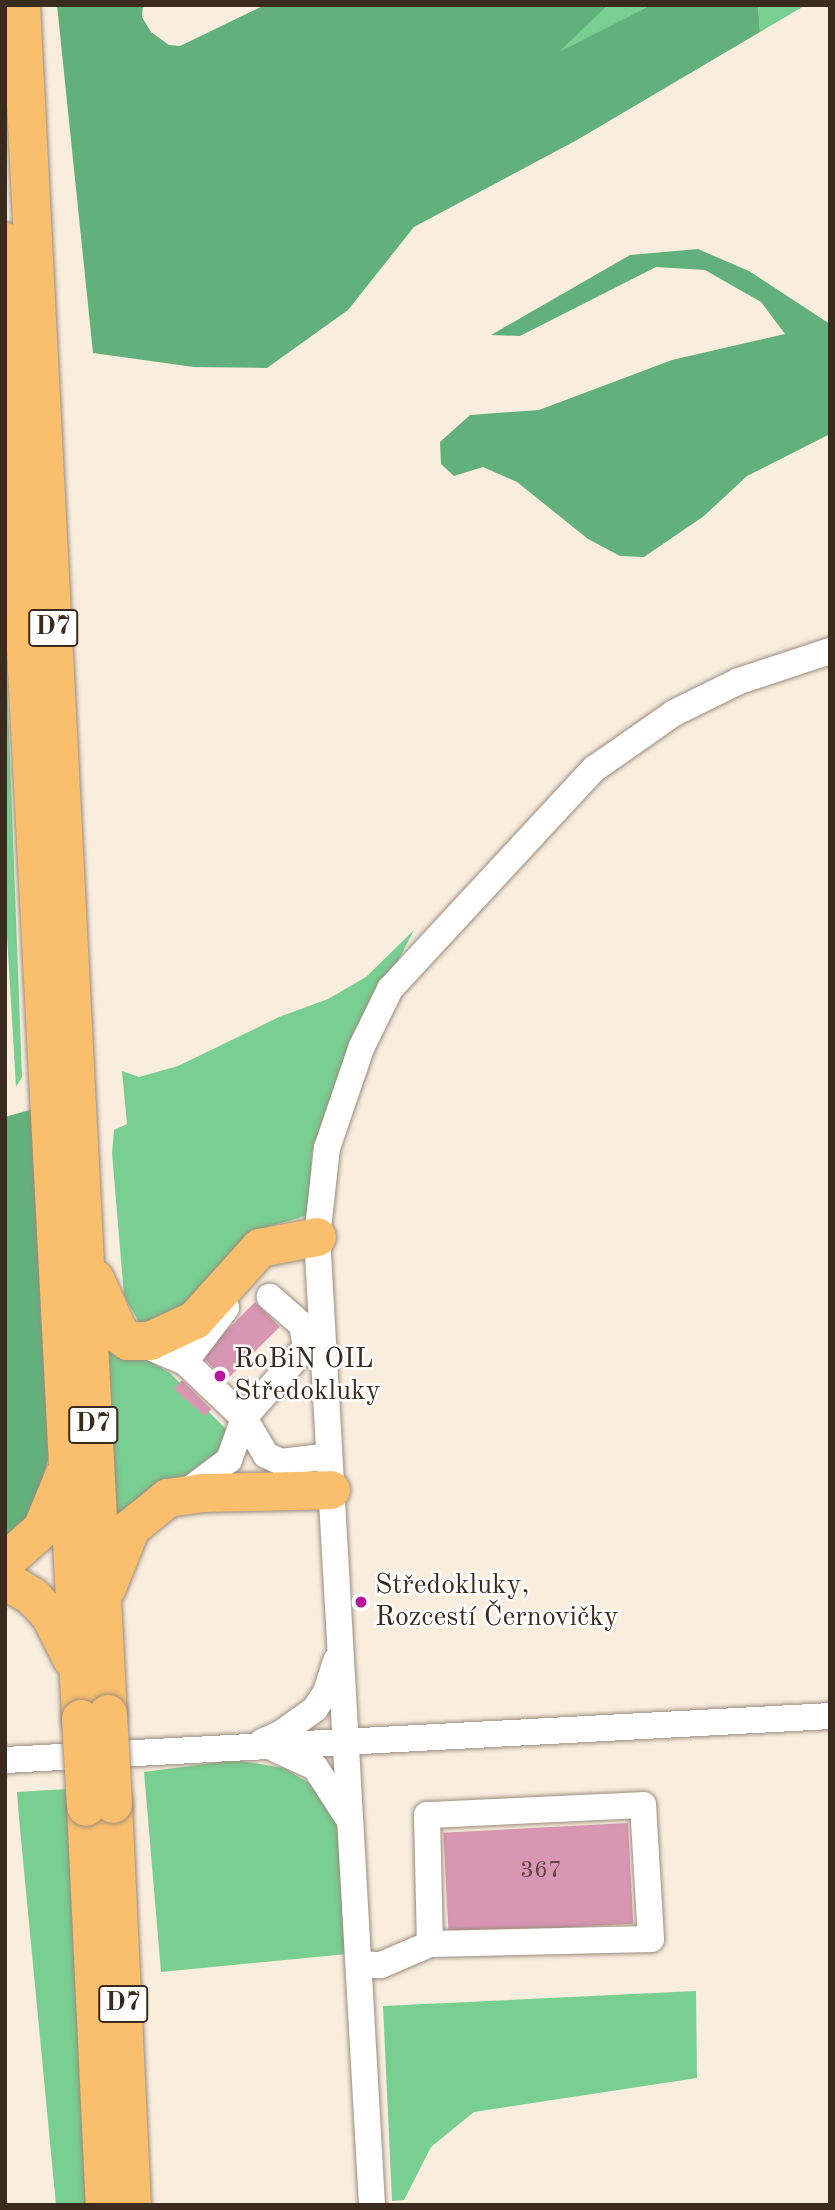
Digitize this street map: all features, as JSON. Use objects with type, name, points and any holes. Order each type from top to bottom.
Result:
[{"type":"highway","name":"D7","points":[[20,5],[102,1600],[95,1716],[99,1805],[105,2205]]},
{"type":"highway","name":"D7","points":[[5,242],[79,1672],[95,1716]]},
{"type":"highway","points":[[84,1250],[111,1320],[120,1335],[138,1342],[162,1339],[195,1320],[251,1255],[301,1239]]},
{"type":"highway","points":[[5,1562],[42,1529],[68,1464]]},
{"type":"highway","points":[[102,1600],[131,1528],[155,1504],[184,1494],[330,1473]]},
{"type":"highway","points":[[5,1580],[33,1597],[50,1615],[79,1672]]},
{"type":"highway","name":"D7","points":[[99,1805],[132,2205]]},
{"type":"street","points":[[372,2205],[330,1473],[301,1239],[327,1148],[362,1046],[390,989],[430,941],[594,769],[633,738],[739,681],[830,651]]},
{"type":"street","points":[[185,1362],[264,1258],[301,1239]]},
{"type":"street","points":[[184,1494],[229,1460],[244,1418],[306,1347],[302,1325],[270,1297]]},
{"type":"street","points":[[138,1342],[185,1362],[244,1418],[256,1444],[281,1462],[330,1473]]},
{"type":"street","points":[[255,1744],[280,1734],[315,1709],[326,1692],[340,1642]]},
{"type":"street","points":[[5,1760],[255,1744],[345,1744],[830,1716]]},
{"type":"street","points":[[255,1744],[298,1756],[316,1767],[341,1802],[350,1826]]},
{"type":"street","points":[[359,1965],[382,1965],[430,1944],[651,1938],[643,1805],[427,1815],[430,1944]]},
{"type":"green space","points":[[57,5],[143,5],[142,17],[151,32],[169,45],[180,46],[265,5],[608,5],[559,52],[651,5],[758,5],[760,32],[577,140],[414,227],[348,310],[267,368],[194,367],[93,353]]},
{"type":"green space","points":[[608,5],[651,5],[556,54]]},
{"type":"green space","points":[[758,5],[806,5],[760,32]]},
{"type":"green space","points":[[698,249],[749,271],[830,324],[830,434],[747,476],[704,516],[644,557],[620,556],[588,539],[517,482],[483,467],[454,476],[441,464],[440,442],[470,415],[539,410],[672,360],[785,334],[761,302],[705,270],[656,267],[520,336],[491,335],[630,255]]},
{"type":"green space","points":[[5,626],[22,1077],[16,1087],[5,902]]},
{"type":"green space","points":[[414,930],[337,1079],[312,1151],[309,1215],[267,1227],[178,1320],[139,1322],[124,1296],[112,1153],[114,1130],[127,1124],[122,1071],[139,1077],[178,1066],[279,1017],[328,999],[366,977]]},
{"type":"green space","points":[[33,1109],[51,1451],[27,1528],[5,1538],[5,1117]]},
{"type":"green space","points":[[108,1336],[170,1373],[226,1429],[222,1453],[116,1533]]},
{"type":"green space","points":[[235,1760],[284,1768],[309,1783],[334,1816],[342,1842],[347,1954],[161,1972],[144,1772]]},
{"type":"green space","points":[[67,1789],[92,2205],[56,2205],[17,1792]]},
{"type":"green space","points":[[696,1991],[697,2078],[474,2112],[431,2147],[404,2200],[392,2201],[383,2006]]},
{"type":"building","points":[[255,1302],[280,1327],[226,1380],[201,1356]]},
{"type":"building","points":[[182,1380],[211,1409],[205,1416],[174,1389]]},
{"type":"building","points":[[628,1823],[633,1924],[449,1934],[443,1833]]},
{"type":"place","name":"RoBiN OIL Středokluky","points":[[220,1376]]},
{"type":"place","name":"Středokluky, Rozcestí Černovičky","points":[[361,1602]]}]
